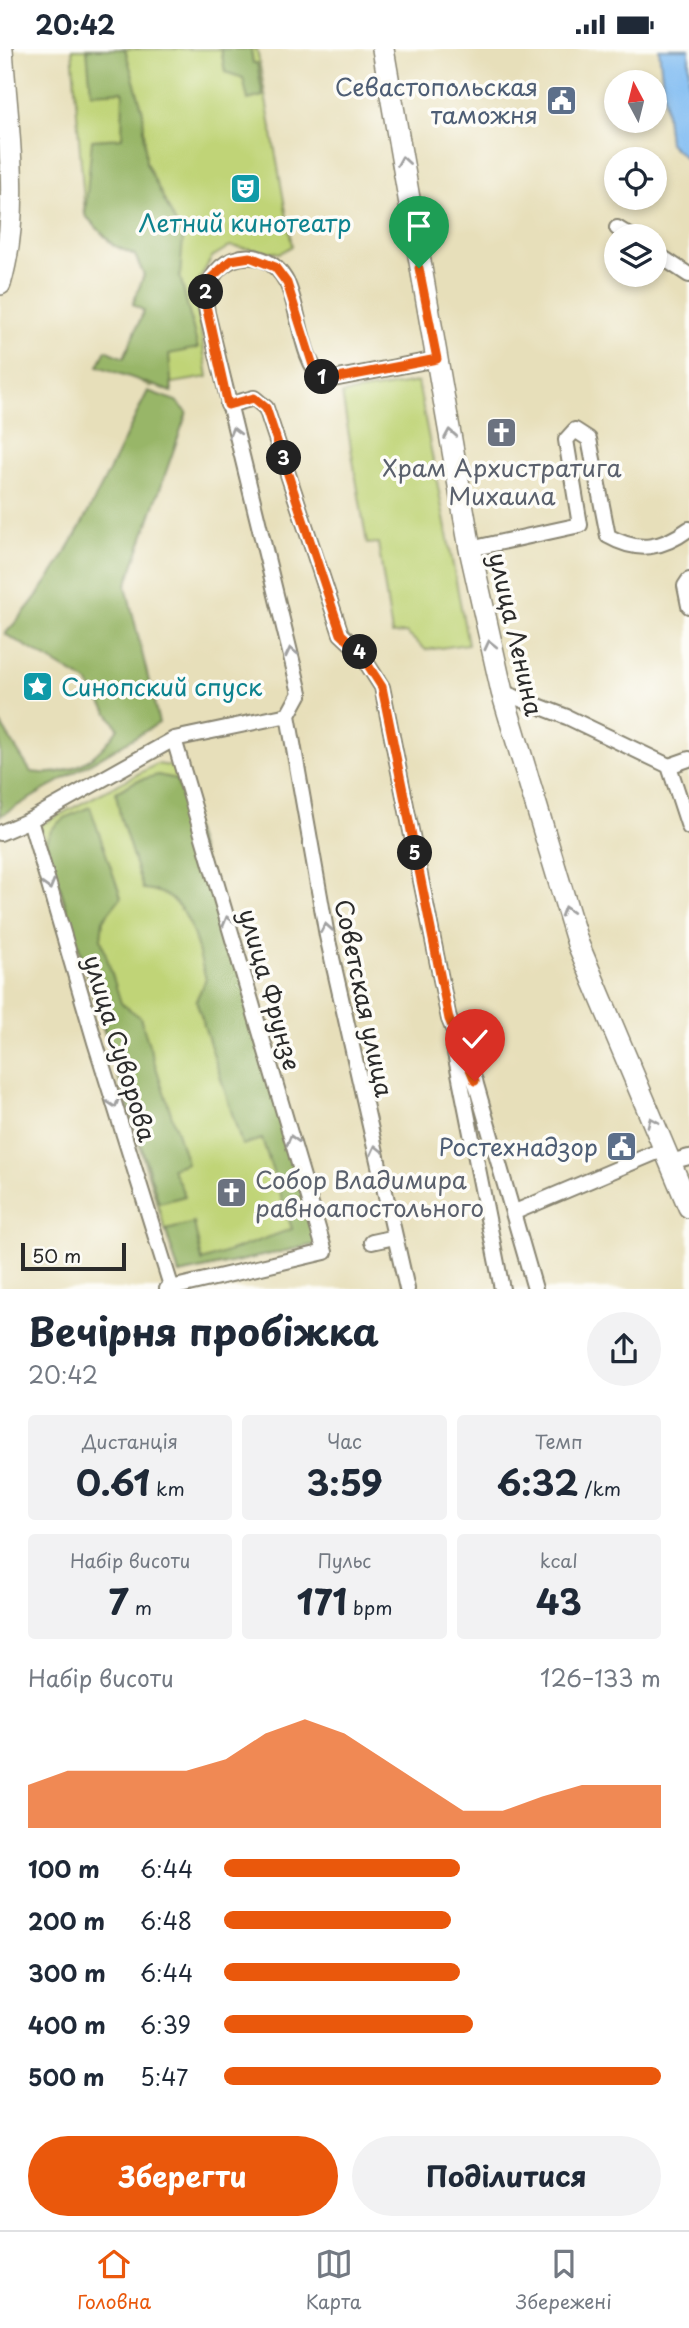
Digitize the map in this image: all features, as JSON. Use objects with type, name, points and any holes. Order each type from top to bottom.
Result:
[{"type":"main road","points":[[0,283],[8,255],[12,211],[2,49]]},
{"type":"main road","name":"улица Ленина","points":[[383,49],[470,549],[502,692],[568,917],[674,1156],[689,1207]]},
{"type":"street","points":[[0,832],[30,820],[174,739],[288,715],[300,694],[205,301],[206,290],[219,268],[240,258],[263,260],[275,267],[287,283],[313,367],[323,378],[333,379],[437,359]]},
{"type":"street","points":[[667,261],[689,275]]},
{"type":"street","points":[[228,405],[254,398],[266,408],[341,634],[359,651],[382,687],[502,1289]]},
{"type":"street","points":[[470,549],[580,525],[566,440],[575,430],[589,439],[608,536],[638,549],[672,542],[689,529]]},
{"type":"street","points":[[689,580],[685,586],[689,606]]},
{"type":"street","points":[[502,692],[567,717],[669,766],[689,759]]},
{"type":"street","name":"Советская улица","points":[[288,715],[327,936],[407,1289]]},
{"type":"street","name":"улица Фрунзе","points":[[170,1288],[325,1252],[174,739]]},
{"type":"street","points":[[669,766],[689,827]]},
{"type":"street","name":"улица Суворова","points":[[30,820],[94,1042],[170,1288]]},
{"type":"street","points":[[449,1019],[475,1081],[515,1212],[535,1289]]},
{"type":"street","points":[[515,1212],[674,1156]]},
{"type":"street","points":[[372,1242],[395,1237]]},
{"type":"green space","points":[[72,49],[257,49],[292,246],[280,253],[230,246],[212,257],[194,289],[208,377],[150,387],[120,367],[144,311],[133,304],[144,275],[135,255],[113,245],[85,215]]},
{"type":"green space","points":[[87,49],[125,49],[143,112],[146,163],[183,238],[180,276],[198,348],[169,354],[172,392],[98,366],[106,350],[124,358],[144,311],[133,304],[144,275],[135,255],[113,245],[85,215],[92,140],[122,138],[123,91],[91,93]]},
{"type":"green space","points":[[221,49],[251,49],[253,63],[257,63],[263,96],[248,100],[243,78],[225,72]]},
{"type":"green space","points":[[418,382],[468,644],[426,650],[406,633],[392,634],[378,543],[367,544],[342,394]]},
{"type":"green space","points":[[148,391],[176,401],[187,412],[126,586],[159,723],[0,816],[0,723],[31,772],[45,773],[70,769],[92,758],[118,728],[87,682],[5,634],[49,579],[68,549]]},
{"type":"green space","points":[[157,764],[176,767],[317,1244],[179,1274],[40,825]]},
{"type":"green space","points":[[158,775],[176,779],[241,972],[317,1244],[179,1274],[166,1230],[194,1223],[202,1261],[292,1229],[262,1139],[242,1145],[196,1000],[206,979],[188,921],[171,899],[159,892],[143,889],[120,816],[116,792],[136,781]]},
{"type":"green space","points":[[90,807],[121,897],[103,920],[101,939],[121,1003],[140,1017],[187,1163],[172,1168],[185,1196],[159,1203],[46,842],[57,823]]},
{"type":"water","points":[[659,49],[689,49],[689,162],[669,143],[667,70],[661,70]]},
{"type":"place","name":"Севастопольская таможня","points":[[561,100]]},
{"type":"place","name":"Летний кинотеатр","points":[[245,188]]},
{"type":"place","name":"Храм Архистратига Михаила","points":[[502,433]]},
{"type":"place","name":"Синопский спуск","points":[[38,686]]},
{"type":"place","name":"Ростехнадзор","points":[[621,1146]]},
{"type":"place","name":"Собор Владимира равноапостольного","points":[[232,1193]]},
{"type":"route","points":[[419,268],[437,359],[328,380],[315,372],[287,283],[275,267],[250,257],[231,260],[211,278],[205,301],[228,405],[254,398],[266,408],[274,424],[341,634],[359,651],[382,687],[449,1019],[475,1081]]}]
